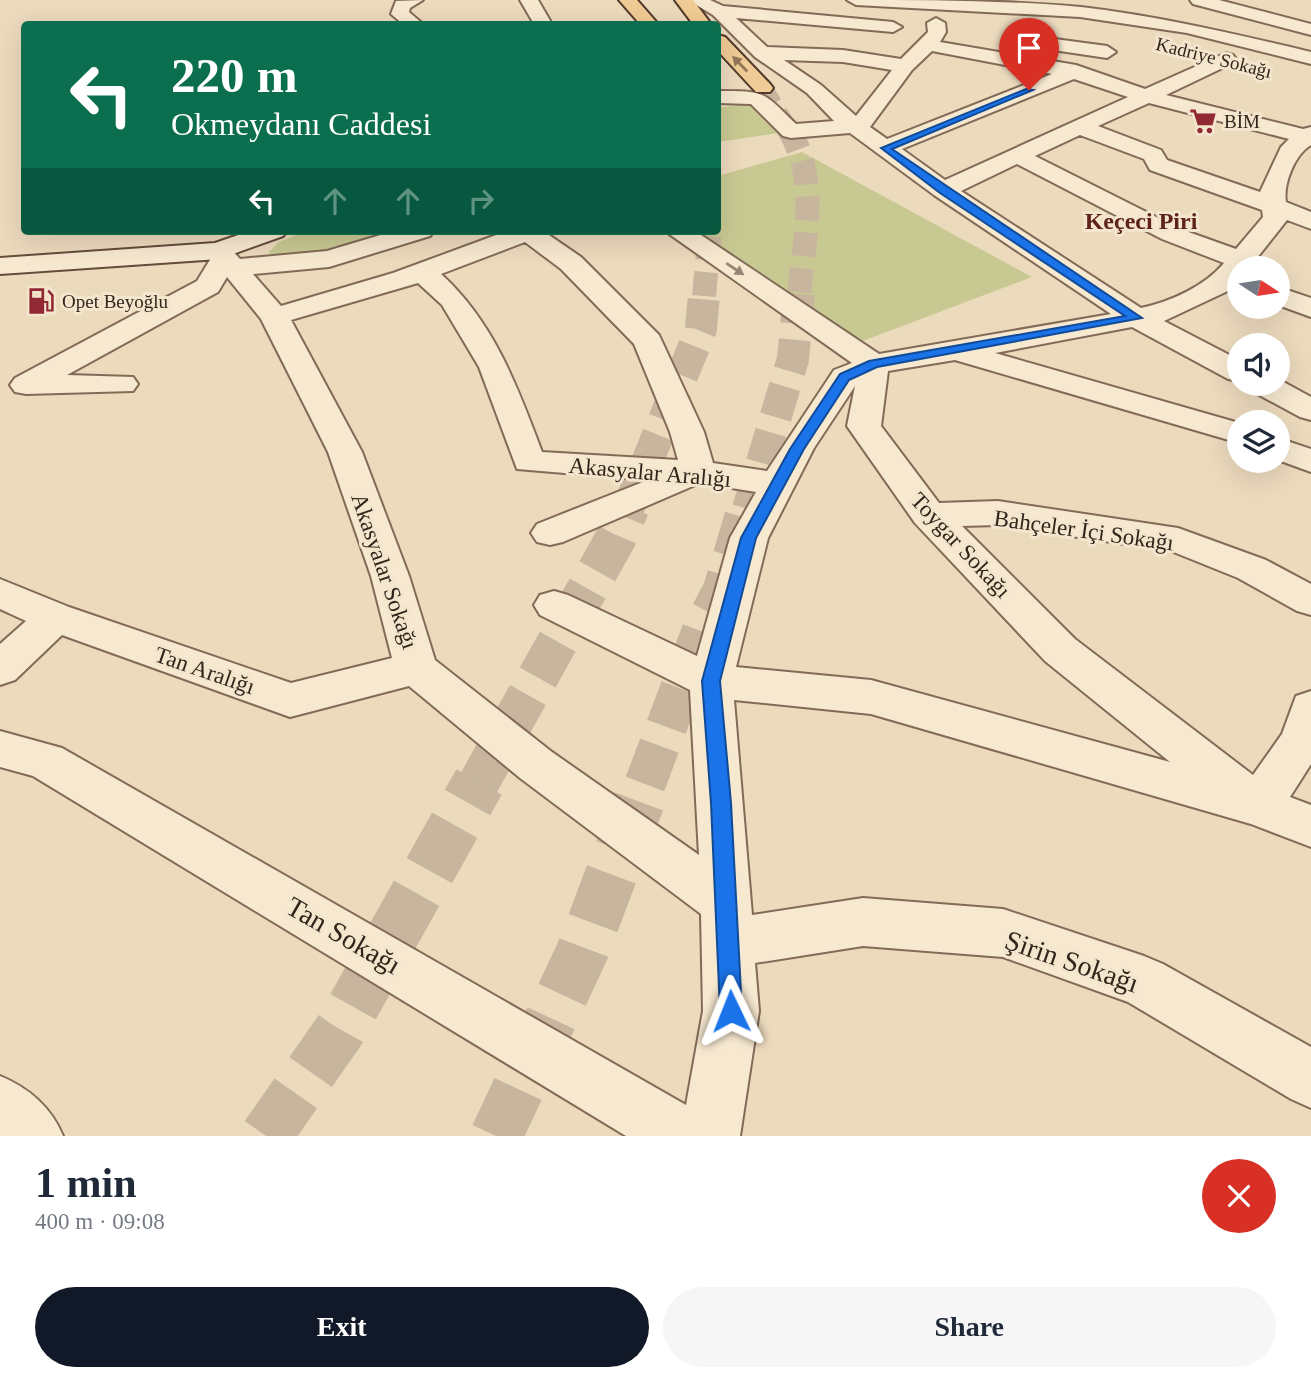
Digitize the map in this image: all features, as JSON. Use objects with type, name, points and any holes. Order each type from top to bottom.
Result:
[{"type":"main road","points":[[628,0],[646,21]]},
{"type":"main road","points":[[684,0],[700,21]]},
{"type":"main road","points":[[721,44],[762,88]]},
{"type":"street","points":[[410,21],[400,14],[402,5],[414,0]]},
{"type":"street","points":[[529,0],[541,21]]},
{"type":"street","points":[[697,0],[719,11],[762,53],[814,89],[856,127],[943,190],[1136,318],[1227,366]]},
{"type":"street","points":[[802,19],[828,0]]},
{"type":"street","points":[[856,0],[1080,12],[1099,0]]},
{"type":"street","points":[[1012,0],[1080,12],[1116,35]]},
{"type":"street","points":[[1199,0],[1311,30]]},
{"type":"street","points":[[1231,7],[1271,0]]},
{"type":"street","points":[[721,97],[757,98],[791,131],[856,127],[905,66],[932,38],[935,3]]},
{"type":"street","points":[[1029,10],[1030,23],[1025,37],[1116,35],[1187,28],[1311,58]]},
{"type":"street","points":[[719,11],[802,19],[932,38],[1074,72],[1147,96],[1310,136]]},
{"type":"street","points":[[886,148],[1102,61],[1116,35]]},
{"type":"street","name":"Kadriye Sokağı","points":[[1116,35],[1153,42]]},
{"type":"street","points":[[932,38],[989,37]]},
{"type":"street","name":"Kadriye Sokağı","points":[[1189,51],[1250,65]]},
{"type":"street","points":[[762,53],[843,56],[905,66]]},
{"type":"street","points":[[943,190],[1226,59]]},
{"type":"street","points":[[1130,146],[1205,111]]},
{"type":"street","points":[[1080,127],[1153,155],[1158,165],[1273,198],[1311,221]]},
{"type":"street","points":[[1248,256],[1276,218],[1273,198],[1292,147],[1310,136]]},
{"type":"street","points":[[1018,156],[1171,234],[1227,267]]},
{"type":"street","points":[[1273,198],[1311,196]]},
{"type":"street","points":[[13,388],[208,286],[225,259],[267,235]]},
{"type":"street","points":[[0,266],[225,259],[329,259],[408,235]]},
{"type":"street","points":[[274,316],[334,302],[425,274],[517,235]]},
{"type":"street","points":[[532,235],[571,263],[648,341],[687,432],[698,472],[550,533]]},
{"type":"street","points":[[684,235],[874,364]]},
{"type":"street","name":"Akasyalar Sokağı","points":[[225,259],[274,316],[345,452],[390,576],[416,668],[727,923]]},
{"type":"street","name":"Akasyalar Aralığı","points":[[425,274],[453,300],[494,367],[529,462],[698,472],[778,484]]},
{"type":"street","points":[[710,1136],[731,1011],[711,681],[749,538],[797,449],[845,377],[874,364],[1165,312],[1227,279]]},
{"type":"street","points":[[1290,300],[1311,308]]},
{"type":"street","points":[[955,350],[1227,429]]},
{"type":"street","name":"Toygar Sokağı","points":[[874,364],[864,426],[928,515],[1060,650],[1258,806],[1311,826]]},
{"type":"street","points":[[13,388],[122,384]]},
{"type":"street","points":[[1285,396],[1311,410]]},
{"type":"street","points":[[1290,453],[1311,461]]},
{"type":"street","name":"Bahçeler İçi Sokağı","points":[[928,515],[998,513],[1178,540],[1252,569],[1311,601]]},
{"type":"street","name":"Tan Aralığı","points":[[0,593],[55,617],[290,700],[416,668]]},
{"type":"street","points":[[554,605],[711,681],[871,697],[1258,806],[1303,739],[1311,708]]},
{"type":"street","points":[[0,669],[55,617]]},
{"type":"street","name":"Tan Sokağı","points":[[0,750],[46,761],[682,1136]]},
{"type":"street","name":"Şirin Sokağı","points":[[727,923],[863,922],[1003,933],[1144,982],[1311,1079]]},
{"type":"street","points":[[0,1105],[33,1136]]},
{"type":"green space","points":[[752,103],[786,132],[721,142],[721,108]]},
{"type":"green space","points":[[802,152],[1032,277],[860,342],[702,235],[721,235],[721,175]]},
{"type":"green space","points":[[296,235],[394,235],[321,253],[268,253],[279,242]]},
{"type":"tunnel","points":[[763,88],[789,130]]},
{"type":"tunnel","points":[[789,130],[798,148],[807,189],[806,231],[799,296]]},
{"type":"tunnel","points":[[704,296],[710,235]]},
{"type":"tunnel","points":[[628,509],[701,329],[704,294]]},
{"type":"tunnel","points":[[748,509],[793,359],[799,294]]},
{"type":"tunnel","points":[[478,784],[617,536],[629,507]]},
{"type":"tunnel","points":[[645,784],[703,629],[723,591],[748,507]]},
{"type":"tunnel","points":[[266,1136],[340,1030],[479,782]]},
{"type":"tunnel","points":[[496,1136],[583,950],[646,782]]},
{"type":"place","name":"BİM","points":[[1203,121]]},
{"type":"place","name":"Opet Beyoğlu","points":[[41,301]]},
{"type":"district","name":"Keçeci Piri","points":[[1141,221]]},
{"type":"route","points":[[731,1011],[721,803],[711,681],[749,538],[797,449],[845,377],[874,364],[1136,318],[943,190],[886,148],[1029,90]]}]
